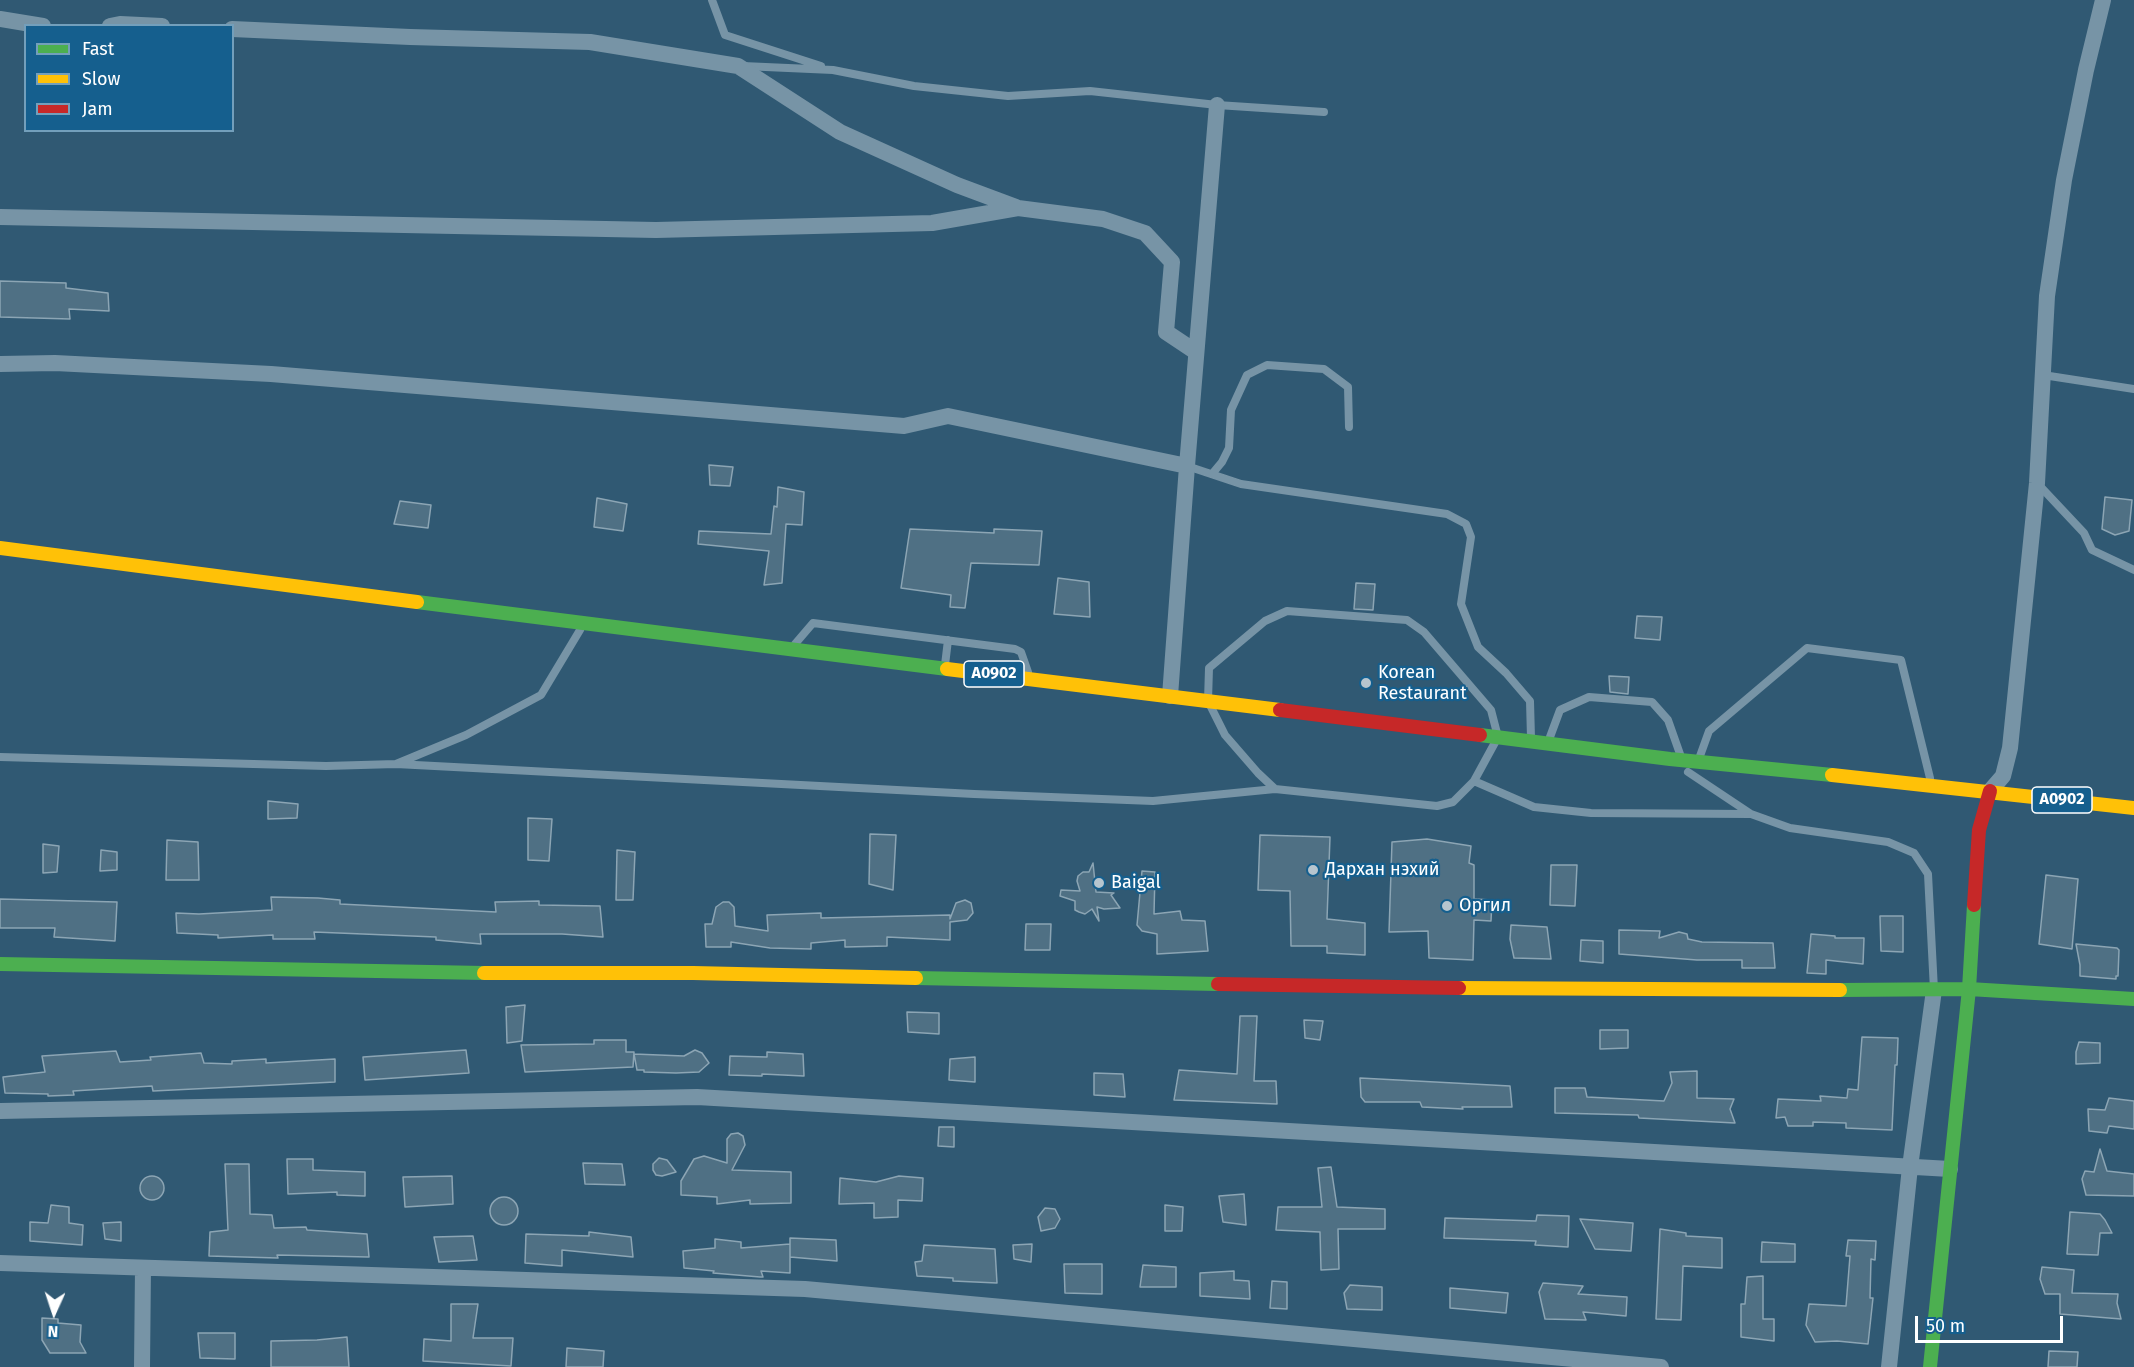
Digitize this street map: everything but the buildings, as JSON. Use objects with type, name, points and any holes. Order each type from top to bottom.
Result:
[{"type":"main road","name":"A0902","points":[[0,548],[584,624],[1676,760],[1932,784],[2134,808]]},
{"type":"main road","points":[[1930,1367],[1969,989],[1979,830],[1990,791]]},
{"type":"main road","points":[[0,964],[489,973],[693,973],[1405,988],[1969,989],[2134,999]]},
{"type":"street","points":[[1990,791],[2002,776],[2010,748],[2037,483],[2047,296],[2064,180],[2103,0]]},
{"type":"street","points":[[0,19],[31,24]]},
{"type":"street","points":[[234,29],[410,38],[590,42],[738,66],[840,132],[957,185],[1018,208],[1103,219],[1145,233],[1172,262],[1166,332],[1196,352]]},
{"type":"street","points":[[1170,696],[1217,105]]},
{"type":"street","points":[[0,217],[656,230],[932,223],[1018,208]]},
{"type":"street","points":[[0,364],[55,363],[271,374],[904,426],[948,416],[1187,466]]},
{"type":"street","points":[[1889,1367],[1910,1167],[1934,990]]},
{"type":"street","points":[[0,1111],[697,1097],[1950,1169]]},
{"type":"street","points":[[0,1263],[805,1289],[1661,1367]]},
{"type":"street","points":[[142,1367],[143,1268]]},
{"type":"lane","points":[[712,0],[725,34],[832,70],[914,86],[1008,96],[1090,91],[1217,105],[1324,112]]},
{"type":"lane","points":[[738,66],[832,70]]},
{"type":"lane","points":[[1212,474],[1222,462],[1228,448],[1231,410],[1247,375],[1267,366],[1324,369],[1348,387],[1349,427]]},
{"type":"lane","points":[[2043,375],[2134,389]]},
{"type":"lane","points":[[1187,466],[1241,484],[1447,514],[1466,524],[1471,537],[1461,604],[1478,647],[1506,673],[1530,701],[1531,741]]},
{"type":"lane","points":[[2037,483],[2084,533],[2092,550],[2134,570]]},
{"type":"lane","points":[[0,757],[326,766],[396,764],[1153,801],[1275,789],[1437,806],[1453,802],[1474,781],[1498,737],[1491,710],[1424,632],[1407,620],[1287,611],[1264,621],[1209,668],[1208,701],[1225,735],[1275,789]]},
{"type":"lane","points":[[791,650],[813,623],[1015,649],[1021,652],[1030,679]]},
{"type":"lane","points":[[396,764],[466,735],[542,695],[584,624]]},
{"type":"lane","points":[[944,668],[948,640]]},
{"type":"lane","points":[[1698,762],[1709,731],[1807,648],[1901,660],[1932,784]]},
{"type":"lane","points":[[1548,743],[1560,710],[1589,697],[1652,702],[1668,720],[1676,760],[1751,814],[1790,828],[1888,842],[1914,853],[1928,874],[1934,990]]},
{"type":"lane","points":[[1474,781],[1534,807],[1591,813],[1751,814]]},
{"type":"traffic: fast","points":[[417,602],[947,669]]},
{"type":"traffic: fast","points":[[1480,735],[1670,759],[1832,775]]},
{"type":"traffic: fast","points":[[1930,1367],[1969,989],[1974,905]]},
{"type":"traffic: fast","points":[[0,964],[484,973]]},
{"type":"traffic: fast","points":[[916,978],[1218,984]]},
{"type":"traffic: fast","points":[[1840,990],[1969,989],[2134,999]]},
{"type":"traffic: slow","points":[[0,548],[417,602]]},
{"type":"traffic: slow","points":[[947,669],[1280,710]]},
{"type":"traffic: slow","points":[[1832,775],[2134,808]]},
{"type":"traffic: slow","points":[[484,973],[693,973],[916,978]]},
{"type":"traffic: slow","points":[[1459,988],[1840,990]]},
{"type":"traffic: jam","points":[[1280,710],[1480,735]]},
{"type":"traffic: jam","points":[[1974,905],[1979,830],[1990,791]]},
{"type":"traffic: jam","points":[[1218,984],[1459,988]]},
{"type":"place","name":"Korean Restaurant","points":[[1366,683]]},
{"type":"place","name":"Дархан нэхий","points":[[1313,870]]},
{"type":"place","name":"Baigal","points":[[1099,883]]},
{"type":"place","name":"Оргил","points":[[1447,906]]}]
